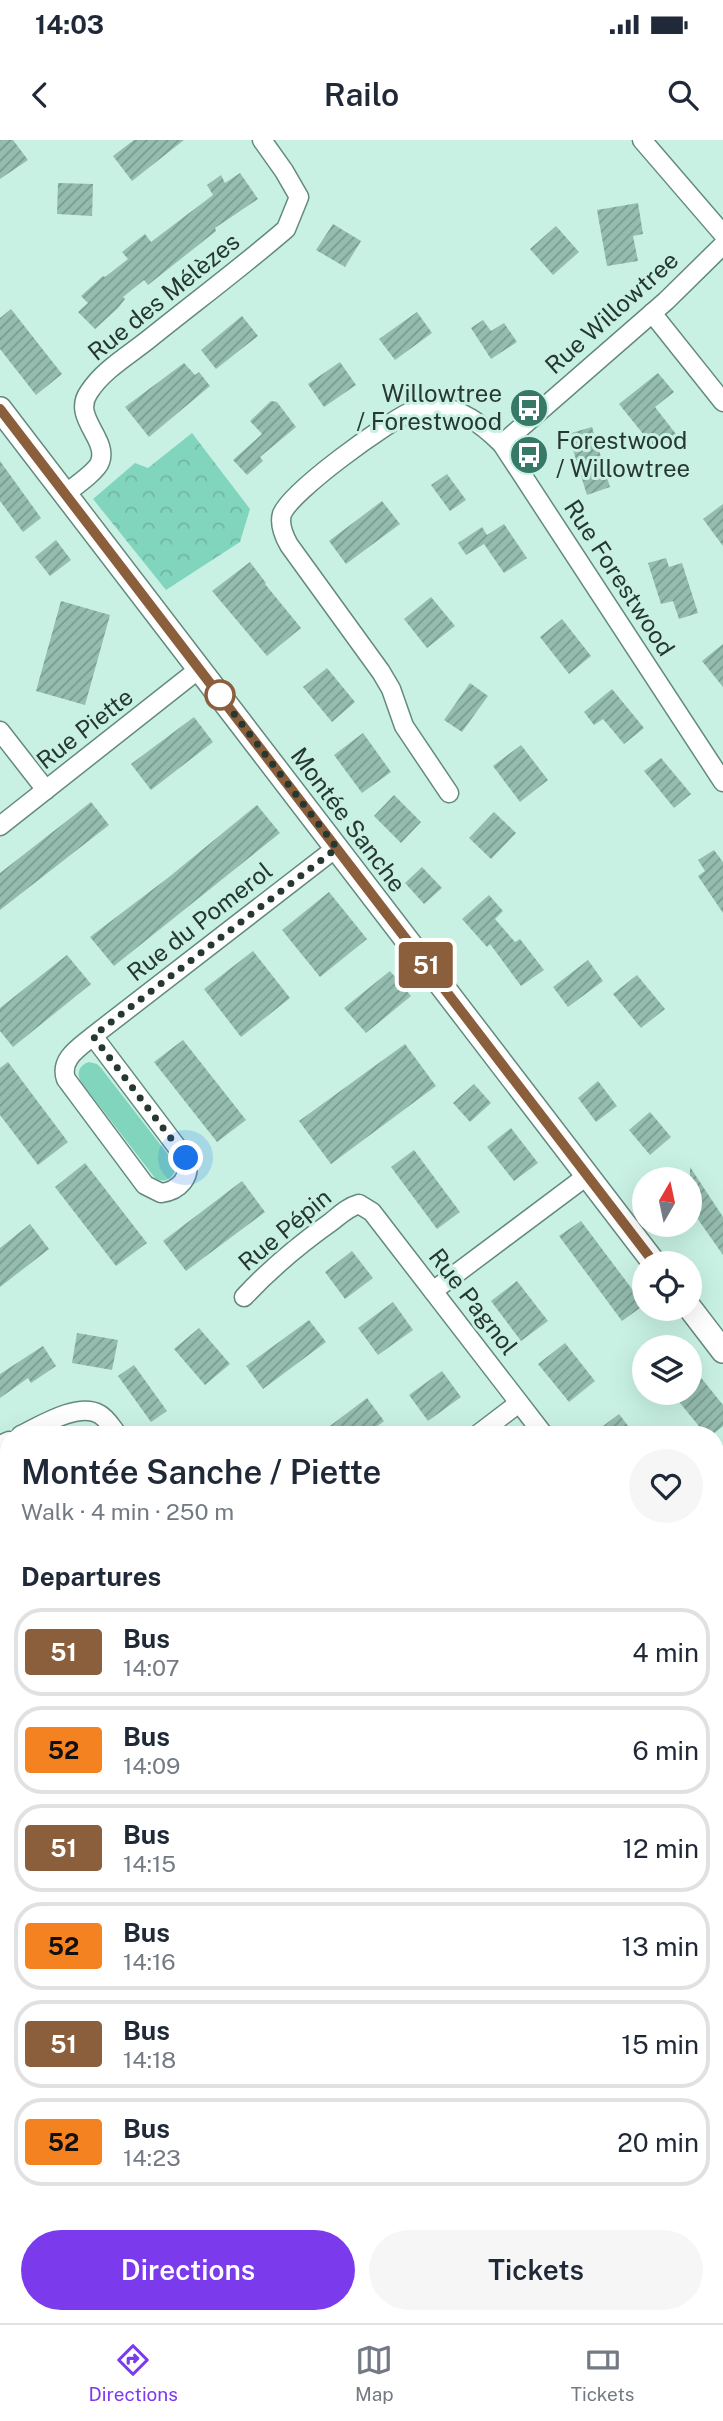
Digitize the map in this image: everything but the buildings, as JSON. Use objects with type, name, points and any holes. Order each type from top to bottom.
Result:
[{"type":"street","name":"Rue des Mélèzes","points":[[65,494],[97,467],[102,458],[85,412],[85,400],[90,389],[286,229],[299,197],[262,140]]},
{"type":"street","points":[[642,140],[723,234]]},
{"type":"street","name":"Rue Willowtree","points":[[502,444],[652,313],[723,245]]},
{"type":"street","points":[[652,313],[723,402]]},
{"type":"street","name":"Rue Forestwood","points":[[449,793],[404,726],[391,689],[381,672],[286,539],[281,519],[285,509],[298,494],[367,440],[412,411],[430,407],[456,411],[485,428],[502,444],[723,782]]},
{"type":"street","name":"Montée Sanche","points":[[0,409],[645,1251]]},
{"type":"street","name":"Rue Piette","points":[[0,826],[199,669]]},
{"type":"street","points":[[0,731],[46,790]]},
{"type":"street","name":"Rue du Pomerol","points":[[93,1036],[186,1158],[187,1176],[174,1190],[161,1193],[145,1185],[66,1079],[64,1073],[67,1060],[93,1036],[337,848]]},
{"type":"street","points":[[433,1291],[587,1175]]},
{"type":"street","name":"Rue Pagnol","points":[[359,1204],[372,1212],[537,1426]]},
{"type":"street","name":"Rue Pépin","points":[[244,1297],[271,1269],[310,1237],[359,1204]]},
{"type":"street","points":[[700,1321],[723,1351]]},
{"type":"street","points":[[489,1426],[519,1403]]},
{"type":"street","points":[[39,1426],[57,1417],[87,1411],[101,1415],[110,1426]]},
{"type":"green space","points":[[192,433],[250,509],[240,542],[166,590],[93,499],[135,463],[148,468]]},
{"type":"green space","points":[[89,1062],[101,1068],[173,1161],[175,1170],[167,1180],[155,1178],[81,1082],[79,1070]]},
{"type":"bus line","name":"51","points":[[0,409],[645,1251]]},
{"type":"place","name":"Willowtree / Forestwood","points":[[529,408]]},
{"type":"place","name":"Forestwood / Willowtree","points":[[529,455]]},
{"type":"route","points":[[186,1158],[93,1036],[337,848],[218,693],[220,695]]}]
